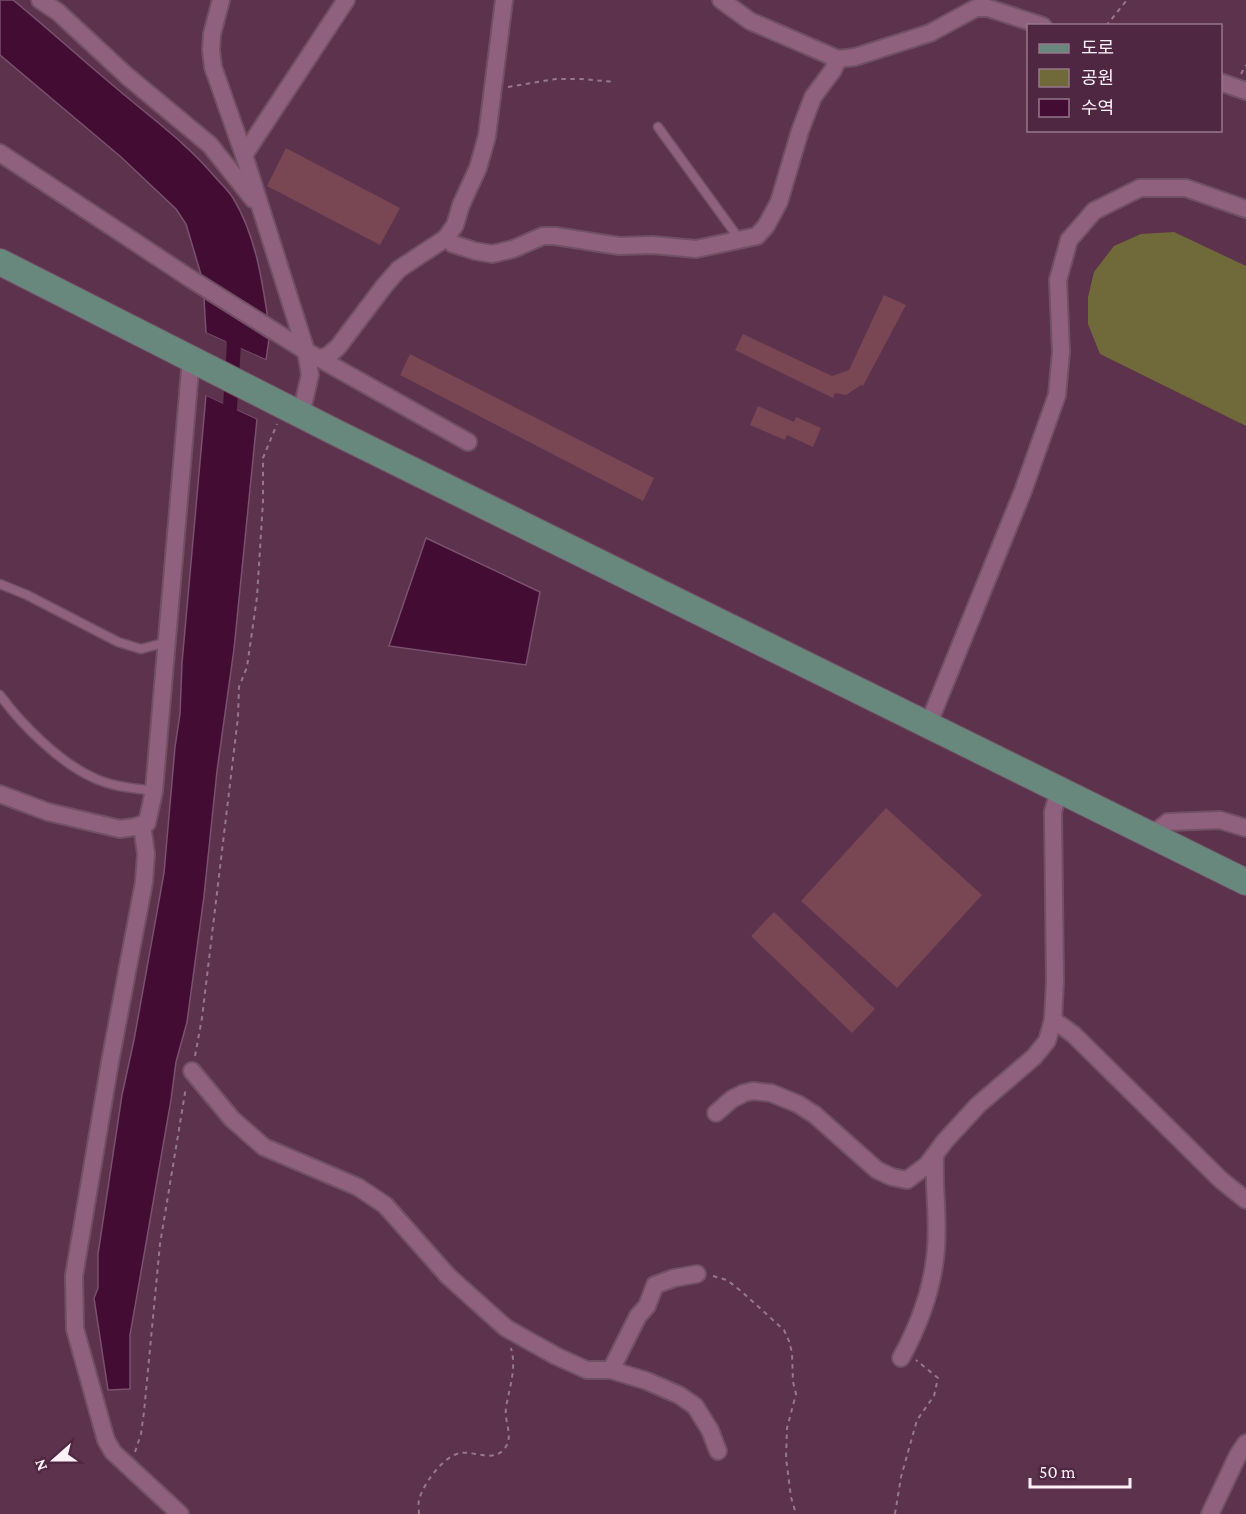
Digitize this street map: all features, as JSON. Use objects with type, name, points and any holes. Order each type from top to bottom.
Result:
[{"type":"main road","points":[[0,262],[1246,882]]},
{"type":"street","points":[[40,0],[58,12],[127,76],[210,145],[261,209]]},
{"type":"street","points":[[221,0],[212,34],[213,67],[312,355],[310,375],[294,410]]},
{"type":"street","points":[[244,155],[346,0]]},
{"type":"street","points":[[312,355],[329,355],[338,348],[399,269],[446,238],[455,225],[465,195],[478,168],[487,136],[504,0]]},
{"type":"street","points":[[720,0],[750,21],[838,58],[855,57],[930,33],[978,4],[1037,24]]},
{"type":"street","points":[[446,238],[475,251],[492,254],[513,249],[543,236],[619,246],[653,245],[696,249],[757,236],[779,202],[800,131],[813,97],[834,70],[838,58]]},
{"type":"street","points":[[1222,82],[1246,91]]},
{"type":"street","points":[[0,153],[191,279],[312,355],[468,442]]},
{"type":"street","points":[[928,725],[1023,490],[1057,395],[1061,352],[1058,280],[1069,240],[1094,212],[1140,188],[1186,188],[1246,209]]},
{"type":"street","points":[[0,794],[48,812],[120,829],[147,823],[154,791],[191,359]]},
{"type":"street","points":[[716,1113],[732,1099],[744,1093],[753,1091],[771,1093],[798,1104],[815,1115],[877,1170],[892,1177],[907,1180],[927,1166],[945,1141],[978,1105],[1034,1057],[1047,1041],[1053,1020],[1055,981],[1053,812],[1059,790]]},
{"type":"street","points":[[1152,835],[1168,822],[1220,820],[1246,828]]},
{"type":"street","points":[[142,825],[146,854],[144,882],[110,1062],[74,1276],[75,1329],[106,1440],[113,1452],[180,1514]]},
{"type":"street","points":[[1053,1020],[1073,1034],[1221,1180],[1246,1200]]},
{"type":"street","points":[[192,1071],[232,1119],[264,1148],[358,1187],[385,1205],[448,1276],[506,1328],[556,1356],[587,1370],[611,1370],[647,1381],[679,1395],[695,1406],[710,1430],[718,1451]]},
{"type":"street","points":[[903,1354],[922,1311],[935,1258],[935,1155]]},
{"type":"street","points":[[611,1370],[638,1316],[647,1306],[655,1285],[674,1278],[697,1274]]},
{"type":"street","points":[[1210,1514],[1246,1443]]},
{"type":"lane","points":[[658,127],[741,241]]},
{"type":"lane","points":[[0,584],[27,595],[118,642],[141,649],[166,642]]},
{"type":"lane","points":[[0,695],[42,742],[93,778],[112,784],[154,791]]},
{"type":"path","points":[[1108,24],[1127,0]]},
{"type":"path","points":[[493,89],[556,79],[615,82]]},
{"type":"path","points":[[130,1468],[141,1434],[160,1244],[186,1083],[192,1071],[202,1018],[238,717],[239,687],[247,667],[257,597],[264,458],[294,410]]},
{"type":"path","points":[[697,1274],[727,1280],[784,1330],[789,1341],[796,1394],[787,1428],[786,1458],[791,1497],[796,1514]]},
{"type":"path","points":[[419,1514],[420,1499],[434,1472],[451,1458],[461,1453],[496,1455],[504,1450],[509,1438],[505,1411],[514,1370],[510,1346]]},
{"type":"path","points":[[895,1514],[901,1477],[917,1420],[934,1396],[938,1378],[903,1354]]},
{"type":"green space","points":[[1174,232],[1246,266],[1246,426],[1100,354],[1088,324],[1088,297],[1094,272],[1114,246],[1141,234]]},
{"type":"water","points":[[0,0],[13,0],[28,12],[184,145],[229,192],[241,212],[252,241],[268,320],[202,278],[186,224],[176,209],[121,157],[0,55]]},
{"type":"water","points":[[204,298],[269,339],[266,360],[206,333]]},
{"type":"water","points":[[206,395],[257,419],[234,649],[187,1022],[176,1062],[130,1335],[130,1389],[108,1390],[94,1298],[98,1288],[98,1254],[122,1095],[164,873],[180,714],[182,663]]},
{"type":"water","points":[[426,538],[540,592],[526,665],[389,646]]},
{"type":"pier","points":[[202,332],[268,361],[264,362],[204,336]]},
{"type":"pier","points":[[205,392],[258,416],[260,420],[203,394]]},
{"type":"building","points":[[286,148],[400,208],[380,245],[267,186]]},
{"type":"building","points":[[884,295],[906,305],[863,386],[861,385],[846,395],[835,393],[833,398],[735,350],[743,334],[832,376],[849,370]]},
{"type":"building","points":[[410,354],[654,478],[643,501],[400,375]]},
{"type":"building","points":[[758,406],[794,422],[796,417],[821,428],[813,447],[787,435],[785,440],[750,425]]},
{"type":"building","points":[[886,808],[982,895],[897,988],[801,901]]},
{"type":"building","points":[[774,912],[875,1009],[852,1033],[751,936]]},
{"type":"waterway","points":[[229,423],[234,344],[231,328]]}]
